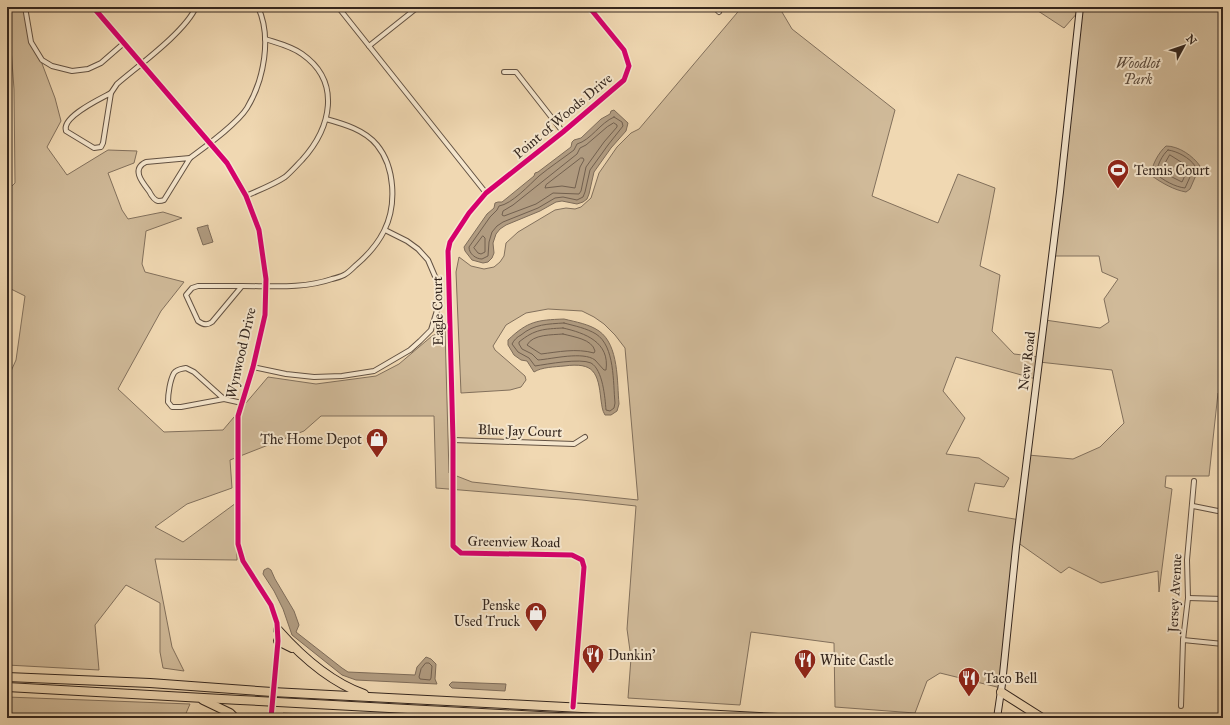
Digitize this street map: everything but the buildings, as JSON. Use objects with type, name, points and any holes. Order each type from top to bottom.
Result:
[{"type":"highway","points":[[278,630],[296,650],[334,680],[349,689],[372,697]]},
{"type":"highway","points":[[278,641],[296,650]]},
{"type":"highway","points":[[7,677],[150,683],[272,692],[778,718]]},
{"type":"highway","points":[[7,687],[193,697],[424,714],[441,712],[577,718]]},
{"type":"highway","points":[[1001,692],[1042,718]]},
{"type":"highway","points":[[193,697],[211,703],[235,718]]},
{"type":"street","points":[[25,7],[31,42],[42,60],[52,66],[72,71],[88,68],[101,63],[124,43]]},
{"type":"street","name":"Wynwood Drive","points":[[93,7],[231,168],[246,196],[259,230],[266,279],[265,315],[253,367],[238,416],[238,544],[240,555],[246,567],[271,605],[278,630],[270,718]]},
{"type":"street","points":[[110,93],[103,143],[101,147],[94,148],[66,131],[66,124],[76,114],[110,93],[117,84],[172,37],[188,19],[196,7]]},
{"type":"street","points":[[190,158],[146,162],[141,164],[137,172],[154,198],[158,201],[164,200],[190,158],[233,123],[247,108],[260,81],[264,57],[262,20],[258,7]]},
{"type":"street","points":[[338,7],[486,194]]},
{"type":"street","points":[[369,46],[418,7]]},
{"type":"street","points":[[591,9],[597,7]]},
{"type":"street","points":[[714,7],[719,12]]},
{"type":"street","name":"New Road","points":[[998,718],[1017,540],[1060,192],[1080,7]]},
{"type":"street","name":"Point of Woods Drive","points":[[486,194],[563,132],[624,80],[629,66],[624,50],[591,9]]},
{"type":"street","points":[[246,196],[284,177],[313,147],[326,118],[328,101],[327,88],[324,79],[313,64],[301,53],[286,46],[264,39]]},
{"type":"street","points":[[504,72],[516,72],[563,132]]},
{"type":"street","points":[[242,286],[209,324],[198,321],[186,295],[192,288],[198,286],[312,285],[344,275],[367,256],[377,244],[385,230],[392,205],[392,179],[386,159],[376,144],[364,134],[341,123],[326,118]]},
{"type":"street","name":"Eagle Court","points":[[453,440],[448,251],[450,242],[469,213],[486,194]]},
{"type":"street","points":[[253,367],[286,374],[314,377],[342,376],[374,371],[410,350],[420,341],[430,330],[439,304],[437,281],[428,260],[418,249],[407,241],[385,230]]},
{"type":"street","points":[[224,399],[194,372],[186,368],[174,372],[168,394],[168,402],[172,407],[181,407],[224,399],[242,402]]},
{"type":"street","name":"Blue Jay Court","points":[[453,440],[574,444],[585,437]]},
{"type":"street","name":"Greenview Road","points":[[453,440],[453,542],[456,549],[461,553],[572,555],[582,560],[584,564],[574,707]]},
{"type":"street","name":"Jersey Avenue","points":[[1181,706],[1183,640],[1188,598],[1187,560],[1193,506],[1194,481]]},
{"type":"street","points":[[1193,506],[1223,512]]},
{"type":"street","points":[[1188,598],[1223,600]]},
{"type":"street","points":[[1183,640],[1223,644]]},
{"type":"street","points":[[433,718],[441,712]]},
{"type":"green space","name":"Woodlot Park","points":[[8,7],[24,7],[30,43],[38,53],[55,98],[61,121],[47,147],[67,175],[108,150],[137,151],[134,163],[108,173],[122,210],[128,219],[163,212],[182,218],[146,231],[142,264],[145,272],[184,282],[161,311],[118,389],[164,432],[223,430],[268,377],[316,384],[376,376],[399,364],[432,336],[445,330],[449,473],[472,482],[638,500],[625,348],[604,324],[582,311],[548,309],[526,313],[506,325],[493,346],[495,350],[525,376],[526,380],[521,387],[510,390],[461,393],[456,272],[459,257],[471,266],[484,269],[494,267],[504,256],[506,243],[518,232],[555,210],[566,208],[575,209],[581,207],[591,198],[599,173],[617,147],[631,133],[639,129],[742,7],[779,7],[792,29],[895,110],[872,196],[938,223],[958,174],[995,188],[980,266],[1000,275],[992,331],[1014,354],[1040,357],[1045,320],[1100,328],[1109,322],[1104,299],[1118,279],[1102,272],[1099,256],[1055,256],[1055,235],[1079,11],[1064,28],[1032,7],[1223,7],[1223,391],[1218,393],[1209,476],[1166,476],[1165,487],[1172,489],[1159,592],[1158,571],[1101,583],[1069,567],[1061,573],[1017,542],[1001,688],[940,673],[927,681],[915,713],[835,707],[834,643],[751,632],[740,705],[628,698],[631,658],[627,629],[636,506],[436,488],[434,416],[321,416],[304,431],[230,460],[232,488],[187,504],[155,527],[183,542],[236,503],[237,560],[155,559],[172,647],[184,671],[163,668],[160,652],[160,603],[126,585],[95,625],[99,670],[7,665],[7,380],[16,360],[25,296],[7,287],[7,191],[15,183],[14,89]],"holes":[[[956,357],[1036,379],[1039,362],[1112,370],[1124,423],[1100,447],[1073,459],[1028,455],[1020,520],[968,511],[975,483],[1004,487],[1009,478],[979,458],[946,454],[965,418],[943,391]]]},
{"type":"green space","points":[[7,697],[190,704],[184,718],[7,718]]},
{"type":"green space","points":[[283,713],[376,718],[283,718]]},
{"type":"water","points":[[614,110],[628,123],[626,131],[611,148],[594,172],[587,199],[577,204],[562,201],[556,202],[540,211],[506,225],[496,234],[493,243],[494,253],[492,258],[488,262],[483,263],[472,260],[465,251],[464,247],[487,214],[494,208],[495,203],[502,202],[534,176],[535,173],[571,147],[574,140],[581,138],[601,119]]},
{"type":"water","points":[[1166,146],[1171,146],[1185,152],[1200,166],[1190,189],[1186,192],[1168,186],[1152,176],[1152,168]]},
{"type":"water","points":[[208,225],[213,242],[203,245],[197,228]]},
{"type":"water","points":[[564,319],[599,331],[606,337],[610,345],[616,364],[619,404],[617,411],[611,415],[605,415],[604,413],[598,382],[593,371],[582,366],[574,365],[541,369],[534,372],[527,361],[521,360],[514,355],[508,345],[508,340],[527,325],[540,321]]},
{"type":"water","points":[[268,568],[271,570],[294,611],[299,625],[296,632],[342,668],[348,672],[415,675],[417,667],[426,657],[431,659],[436,664],[435,679],[437,684],[356,680],[342,675],[292,635],[283,609],[263,574],[264,570]]},
{"type":"water","points":[[452,682],[506,684],[505,691],[452,688],[449,685]]},
{"type":"cycle path","points":[[93,7],[227,163],[246,196],[259,230],[266,279],[265,315],[253,367],[238,416],[238,544],[243,561],[271,605],[277,623],[278,641],[271,718]]},
{"type":"cycle path","points":[[573,707],[584,567],[582,560],[572,555],[461,553],[453,546],[453,440],[448,251],[450,242],[469,213],[486,193],[563,132],[624,80],[629,66],[624,50],[589,7]]},
{"type":"place","name":"Tennis Court","points":[[1118,190]]},
{"type":"place","name":"The Home Depot","points":[[377,458]]},
{"type":"place","name":"Penske Used Truck","points":[[536,632]]},
{"type":"place","name":"Dunkin'","points":[[593,674]]},
{"type":"place","name":"White Castle","points":[[805,680]]},
{"type":"place","name":"Taco Bell","points":[[969,698]]}]
